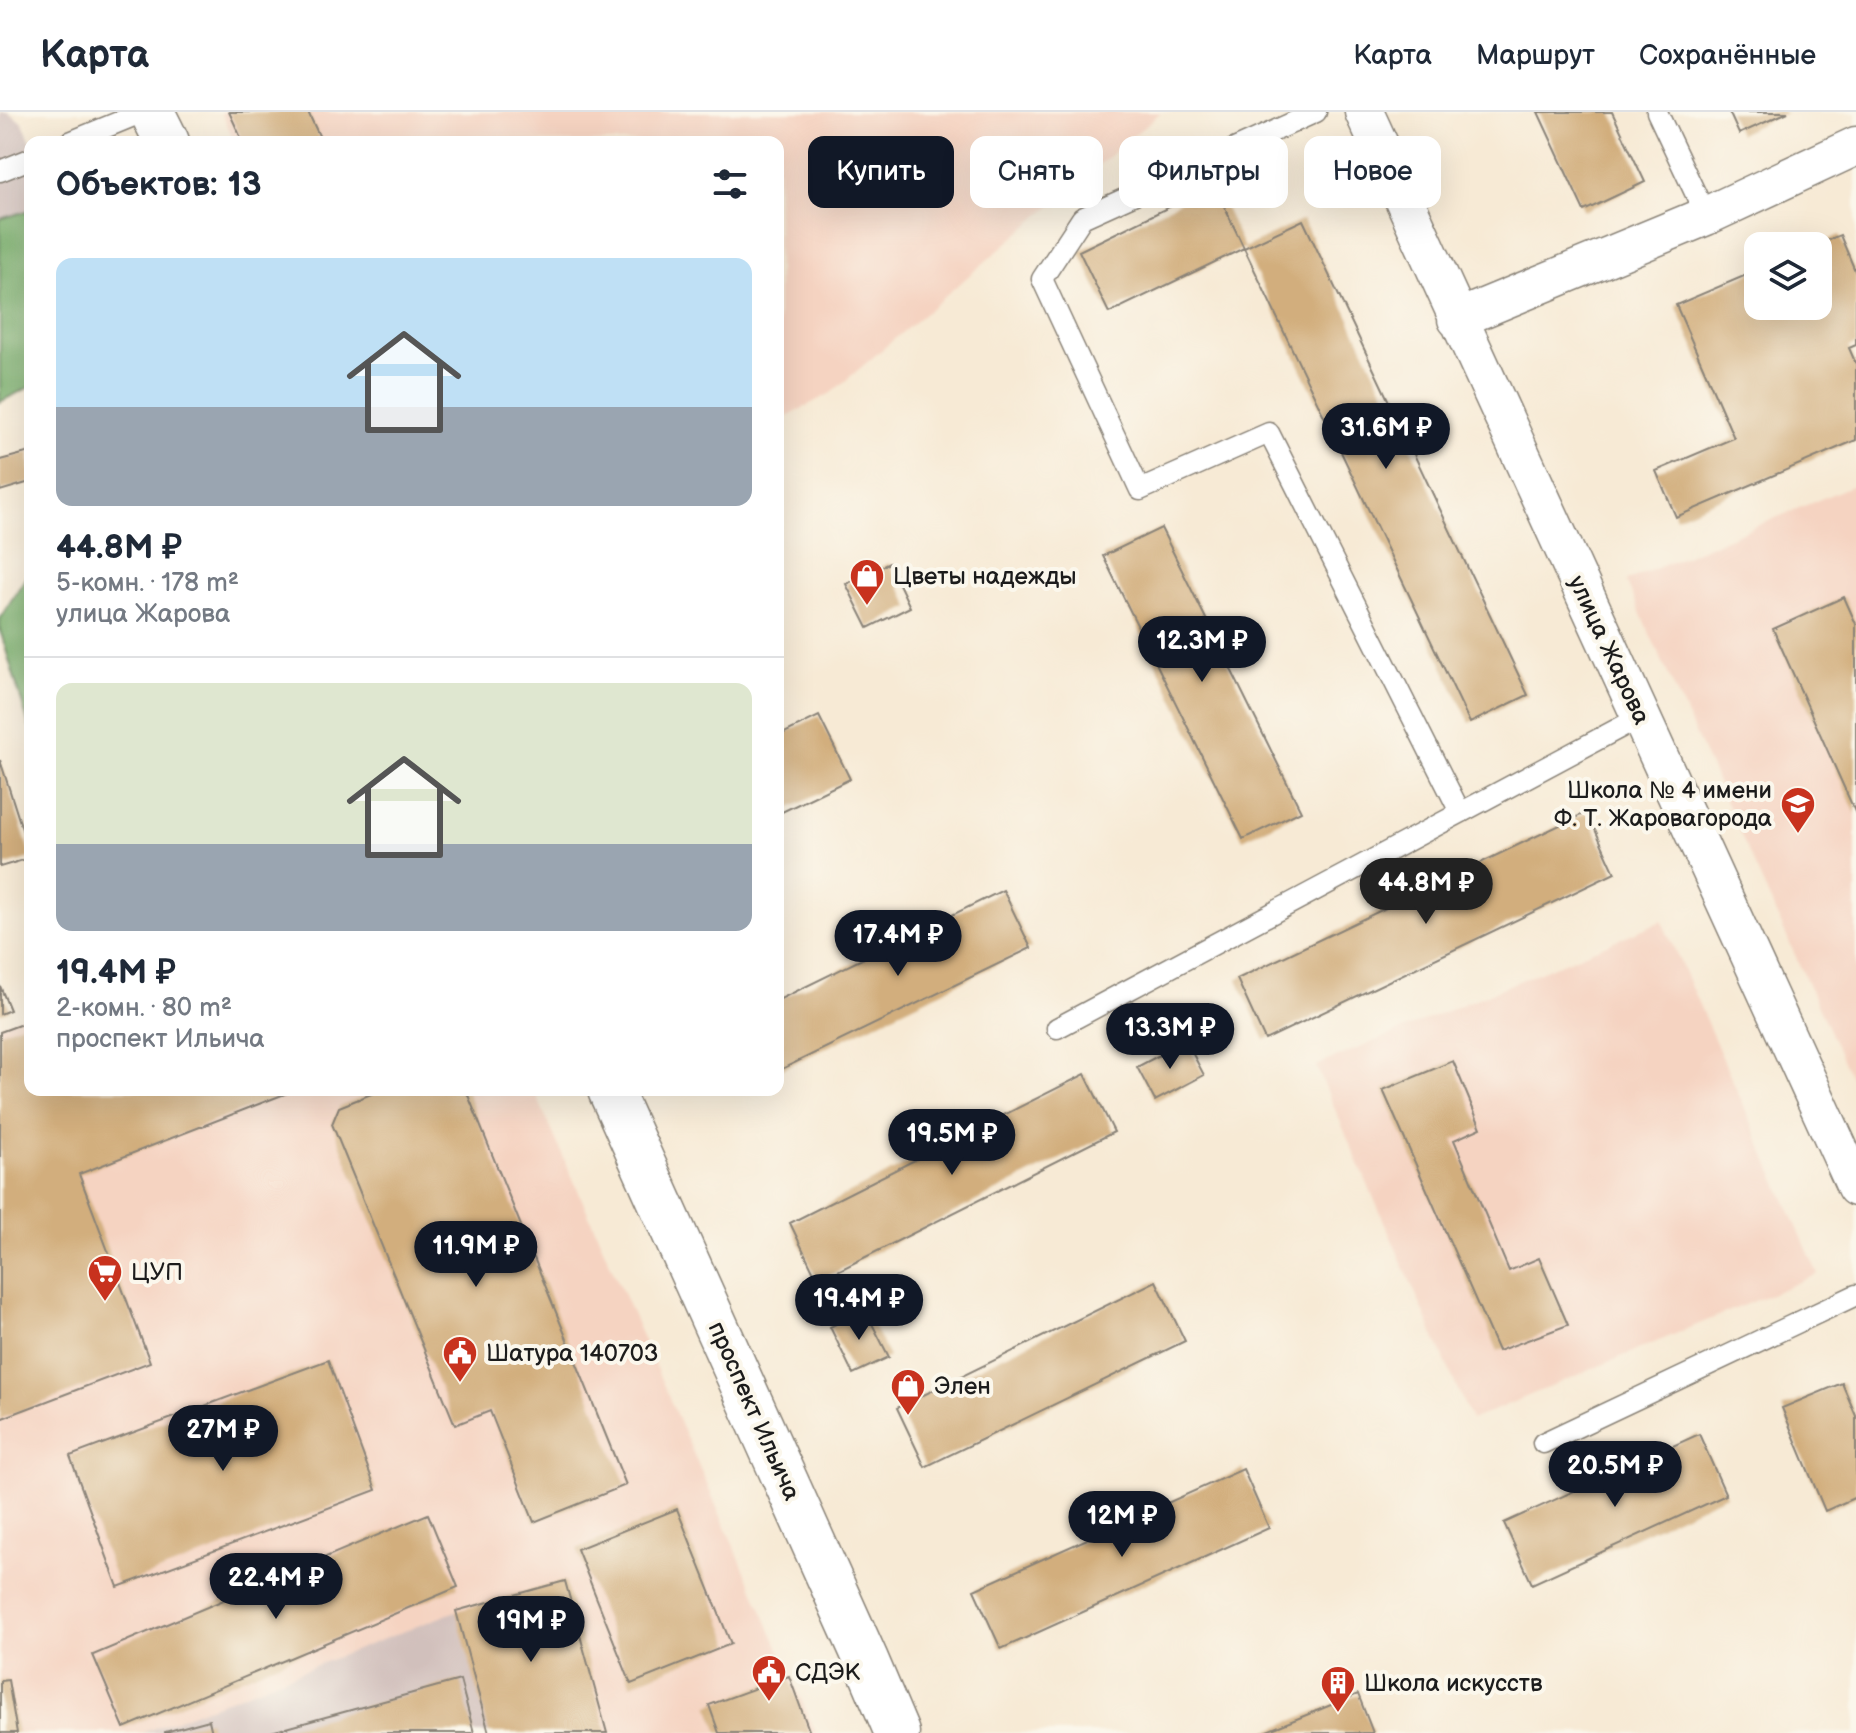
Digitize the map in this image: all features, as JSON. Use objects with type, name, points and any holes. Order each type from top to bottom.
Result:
[{"type":"street","points":[[152,112],[164,136]]},
{"type":"street","name":"улица Жарова","points":[[1364,112],[1856,1187]]},
{"type":"street","points":[[1457,319],[1706,216],[1856,146]]},
{"type":"street","name":"проспект Ильича","points":[[613,1096],[897,1733]]},
{"type":"lane","points":[[85,136],[143,112]]},
{"type":"lane","points":[[1316,112],[1082,218],[1042,279],[1140,490],[1269,433],[1460,812]]},
{"type":"lane","points":[[1657,112],[1706,216]]},
{"type":"lane","points":[[0,171],[24,161]]},
{"type":"lane","points":[[1057,1028],[1640,717]]},
{"type":"lane","points":[[1543,1443],[1856,1295]]},
{"type":"shaded area","points":[[0,112],[8,112],[23,123],[28,136],[24,136],[24,371],[0,381]]},
{"type":"shaded area","points":[[221,112],[1161,112],[1133,136],[1119,136],[1119,148],[1103,161],[1103,136],[970,136],[970,208],[1048,208],[831,393],[784,418],[784,136],[232,136]]},
{"type":"shaded area","name":"Школа № 4 имени Ф. Т. Жаровагорода","points":[[1856,484],[1856,1090],[1626,581]]},
{"type":"shaded area","points":[[1662,921],[1818,1274],[1471,1420],[1316,1066]]},
{"type":"shaded area","points":[[24,1015],[24,1096],[537,1096],[816,1733],[0,1733],[0,1025]]},
{"type":"shaded area","points":[[456,1611],[489,1733],[142,1733]]},
{"type":"green space","points":[[24,212],[24,390],[0,402],[0,219]]},
{"type":"green space","points":[[24,580],[24,709],[0,630],[0,618]]},
{"type":"building","points":[[229,112],[308,112],[319,136],[240,136]]},
{"type":"building","points":[[1538,112],[1612,112],[1645,182],[1584,211]]},
{"type":"building","points":[[1729,112],[1788,112],[1739,134]]},
{"type":"building","points":[[1167,208],[1225,208],[1244,248],[1109,313],[1079,251]]},
{"type":"building","points":[[1303,220],[1528,695],[1470,723],[1244,248]]},
{"type":"building","points":[[1840,235],[1856,273],[1856,345],[1849,348],[1856,364],[1856,440],[1676,517],[1656,471],[1734,438],[1676,305],[1744,276],[1744,320],[1832,320],[1832,238]]},
{"type":"building","points":[[24,454],[24,484],[0,491],[0,460]]},
{"type":"building","points":[[1161,528],[1301,811],[1243,839],[1103,556]]},
{"type":"building","points":[[889,563],[910,607],[868,628],[846,584]]},
{"type":"building","points":[[1844,597],[1856,624],[1856,814],[1773,629]]},
{"type":"building","points":[[819,716],[850,779],[784,811],[784,733]]},
{"type":"building","points":[[0,760],[24,835],[24,860],[0,867]]},
{"type":"building","points":[[1587,812],[1615,873],[1265,1040],[1237,979]]},
{"type":"building","points":[[1003,890],[1031,948],[784,1068],[784,997]]},
{"type":"building","points":[[0,986],[10,1010],[0,1014]]},
{"type":"building","points":[[24,1023],[24,1096],[280,1096],[79,1174],[150,1362],[0,1419],[0,1032]]},
{"type":"building","points":[[1186,1041],[1204,1075],[1155,1101],[1137,1067]]},
{"type":"building","points":[[1453,1061],[1481,1128],[1454,1140],[1509,1271],[1539,1258],[1568,1325],[1498,1351],[1383,1090]]},
{"type":"building","points":[[1085,1074],[1114,1132],[818,1281],[790,1223]]},
{"type":"building","points":[[366,1096],[468,1096],[626,1485],[534,1522],[490,1411],[455,1425],[332,1124],[339,1107]]},
{"type":"building","points":[[1156,1281],[1185,1341],[925,1467],[897,1408]]},
{"type":"building","points":[[865,1310],[889,1357],[853,1374],[830,1327]]},
{"type":"building","points":[[328,1360],[376,1490],[118,1587],[70,1456]]},
{"type":"building","points":[[1842,1383],[1856,1416],[1856,1497],[1825,1511],[1782,1408]]},
{"type":"building","points":[[1699,1434],[1726,1495],[1532,1584],[1504,1523]]},
{"type":"building","points":[[1243,1469],[1269,1528],[1001,1649],[974,1590]]},
{"type":"building","points":[[677,1509],[731,1644],[631,1684],[577,1549]]},
{"type":"building","points":[[428,1514],[458,1587],[124,1728],[93,1655]]},
{"type":"building","points":[[565,1581],[607,1733],[489,1733],[456,1611]]},
{"type":"building","points":[[789,1676],[810,1733],[719,1733],[709,1705]]},
{"type":"building","points":[[8,1680],[17,1733],[0,1733],[0,1681]]},
{"type":"building","points":[[460,1680],[474,1733],[271,1733],[271,1732]]},
{"type":"building","name":"Школа искусств","points":[[1358,1694],[1373,1733],[1262,1733]]},
{"type":"building","points":[[209,1720],[212,1733],[165,1733],[165,1732]]},
{"type":"place","name":"Цветы надежды","points":[[867,607]]},
{"type":"place","name":"Школа № 4 имени Ф. Т. Жаровагорода","points":[[1798,835]]},
{"type":"place","name":"ЦУП","points":[[105,1303]]},
{"type":"place","name":"Шатура 140703","points":[[460,1384]]},
{"type":"place","name":"Элен","points":[[908,1417]]},
{"type":"place","name":"СДЭК","points":[[769,1703]]},
{"type":"place","name":"Школа искусств","points":[[1338,1714]]}]
